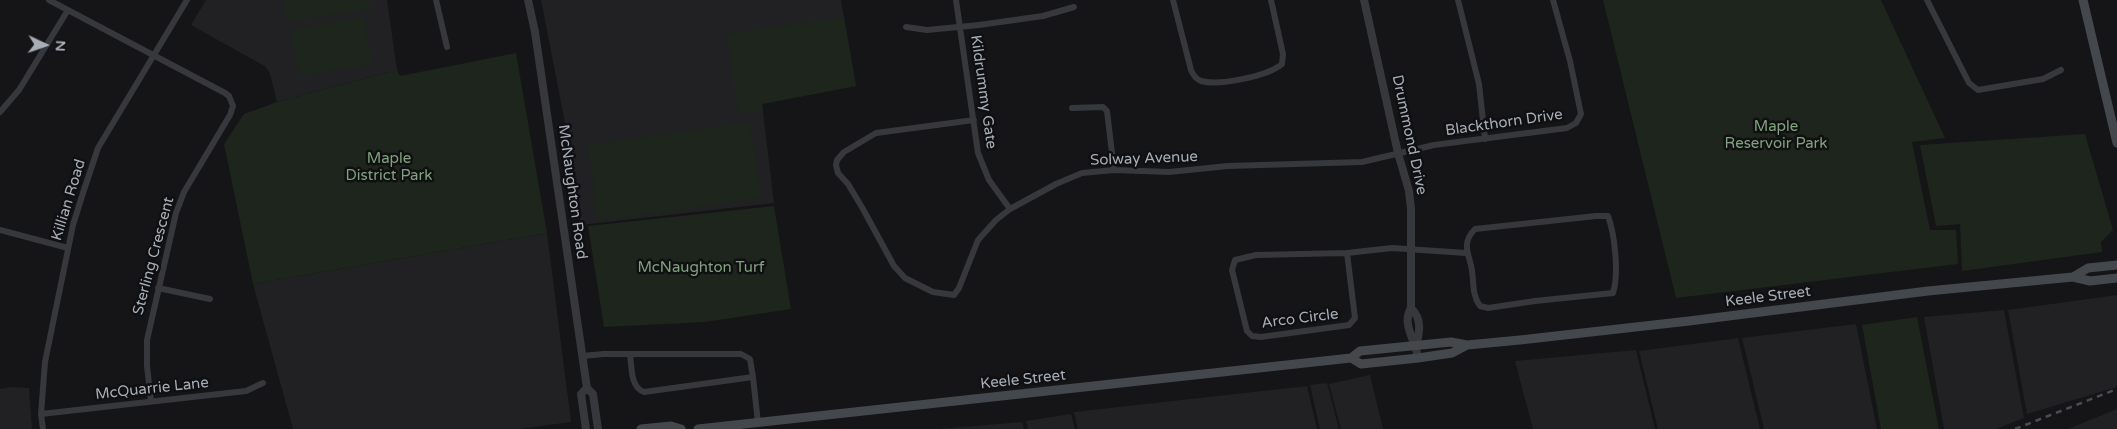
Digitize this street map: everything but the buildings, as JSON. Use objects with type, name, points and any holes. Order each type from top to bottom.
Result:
[{"type":"main road","points":[[2083,0],[2117,143]]},
{"type":"main road","name":"Keele Street","points":[[2073,277],[2088,268],[2117,264]]},
{"type":"main road","name":"Keele Street","points":[[698,429],[1351,358],[1360,351],[1451,342],[1467,345],[1689,321],[1928,291],[2073,277],[2090,281],[2117,278]]},
{"type":"main road","name":"Keele Street","points":[[1351,358],[1361,364],[1418,358],[1452,353],[1467,345]]},
{"type":"main road","points":[[641,429],[671,426],[681,429]]},
{"type":"street","points":[[49,0],[153,56]]},
{"type":"street","name":"Killian Road","points":[[43,429],[41,414],[45,362],[73,225],[98,148],[187,0]]},
{"type":"street","points":[[436,0],[447,47]]},
{"type":"street","name":"McNaughton Road","points":[[528,0],[536,42],[587,388],[593,394],[598,429]]},
{"type":"street","name":"Kildrummy Gate","points":[[956,0],[978,153],[990,180],[1010,209]]},
{"type":"street","points":[[1173,0],[1191,70],[1195,77],[1201,81],[1238,80],[1264,74],[1282,64],[1283,54],[1271,0]]},
{"type":"street","name":"Drummond Drive","points":[[1364,0],[1398,153],[1409,191],[1411,209],[1411,308],[1418,315],[1420,332],[1416,346],[1418,358]]},
{"type":"street","points":[[1458,0],[1479,84],[1485,139]]},
{"type":"street","name":"Blackthorn Drive","points":[[1398,153],[1424,147],[1567,128],[1576,123],[1581,114],[1570,61],[1553,0]]},
{"type":"street","points":[[1927,0],[1969,83],[1978,90],[2043,79],[2061,70]]},
{"type":"street","points":[[906,27],[927,30],[961,27],[1043,16],[1074,6]]},
{"type":"street","points":[[0,112],[19,90],[68,10]]},
{"type":"street","name":"Sterling Crescent","points":[[151,401],[147,366],[147,340],[176,213],[184,192],[230,115],[233,106],[229,96],[225,93],[153,56]]},
{"type":"street","points":[[1072,108],[1102,108],[1107,111],[1114,170]]},
{"type":"street","name":"Solway Avenue","points":[[974,120],[876,133],[844,152],[837,160],[836,170],[863,209],[894,266],[905,278],[933,292],[954,295],[959,288],[978,240],[996,220],[1010,209],[1070,177],[1082,173],[1114,170],[1169,172],[1228,166],[1362,162],[1398,153]]},
{"type":"street","points":[[1608,216],[1612,228],[1616,284],[1613,293],[1488,308],[1480,306],[1474,298],[1472,268],[1466,253],[1470,234],[1475,229],[1608,216]]},
{"type":"street","points":[[0,230],[68,248]]},
{"type":"street","name":"Arco Circle","points":[[1347,253],[1354,318],[1349,326],[1261,337],[1252,336],[1247,331],[1232,270],[1235,260],[1256,255],[1347,253],[1392,248],[1466,253]]},
{"type":"street","points":[[158,288],[210,299]]},
{"type":"street","points":[[630,354],[635,385],[642,391],[753,377]]},
{"type":"street","points":[[582,356],[741,354],[750,359],[758,423]]},
{"type":"street","name":"McQuarrie Lane","points":[[41,414],[246,391],[263,383]]},
{"type":"street","name":"McNaughton Road","points":[[586,429],[581,394],[587,388]]},
{"type":"shaded area","points":[[206,0],[387,0],[397,70],[277,102],[270,74],[266,67],[191,25]]},
{"type":"shaded area","points":[[541,0],[841,0],[856,86],[762,104],[774,203],[581,225],[569,143]]},
{"type":"shaded area","points":[[547,233],[571,422],[520,429],[293,429],[253,284]]},
{"type":"shaded area","points":[[2117,295],[2117,387],[2027,414],[2008,310]]},
{"type":"shaded area","points":[[2004,310],[2024,418],[1996,429],[1944,429],[1924,317]]},
{"type":"shaded area","points":[[1856,324],[1877,429],[1764,429],[1742,338]]},
{"type":"shaded area","points":[[1738,338],[1760,429],[1658,429],[1639,351]]},
{"type":"shaded area","points":[[1636,350],[1655,429],[1533,429],[1515,361]]},
{"type":"shaded area","points":[[1370,375],[1383,429],[1341,429],[1329,384]]},
{"type":"shaded area","points":[[1327,383],[1339,429],[1320,429],[1310,385]]},
{"type":"shaded area","points":[[1307,386],[1317,429],[1078,429],[1074,412]]},
{"type":"shaded area","points":[[11,387],[29,388],[32,429],[0,429],[0,389]]},
{"type":"shaded area","points":[[2117,409],[2117,429],[2068,429]]},
{"type":"shaded area","points":[[1071,414],[1075,429],[1028,429],[1026,421]]},
{"type":"shaded area","points":[[1022,422],[1024,429],[939,429]]},
{"type":"green space","points":[[284,0],[369,0],[371,9],[288,22]]},
{"type":"green space","name":"Maple Reservoir Park","points":[[1603,0],[1881,0],[1945,138],[1912,142],[1930,230],[1956,230],[1958,264],[1676,298]]},
{"type":"green space","points":[[364,17],[372,64],[299,76],[291,29]]},
{"type":"green space","points":[[844,17],[856,86],[762,104],[763,111],[738,112],[727,34]]},
{"type":"green space","name":"Maple District Park","points":[[516,53],[547,233],[253,284],[224,144],[244,114],[277,102],[397,70],[400,76]]},
{"type":"green space","points":[[750,122],[761,198],[598,221],[588,145]]},
{"type":"green space","points":[[2085,134],[2113,230],[2101,242],[2102,252],[1962,271],[1960,224],[1936,226],[1920,145]]},
{"type":"green space","name":"McNaughton Turf","points":[[774,206],[791,309],[705,322],[604,327],[588,226]]},
{"type":"green space","points":[[1917,317],[1939,429],[1881,429],[1862,325]]},
{"type":"railway","points":[[2015,429],[2117,389]]}]
